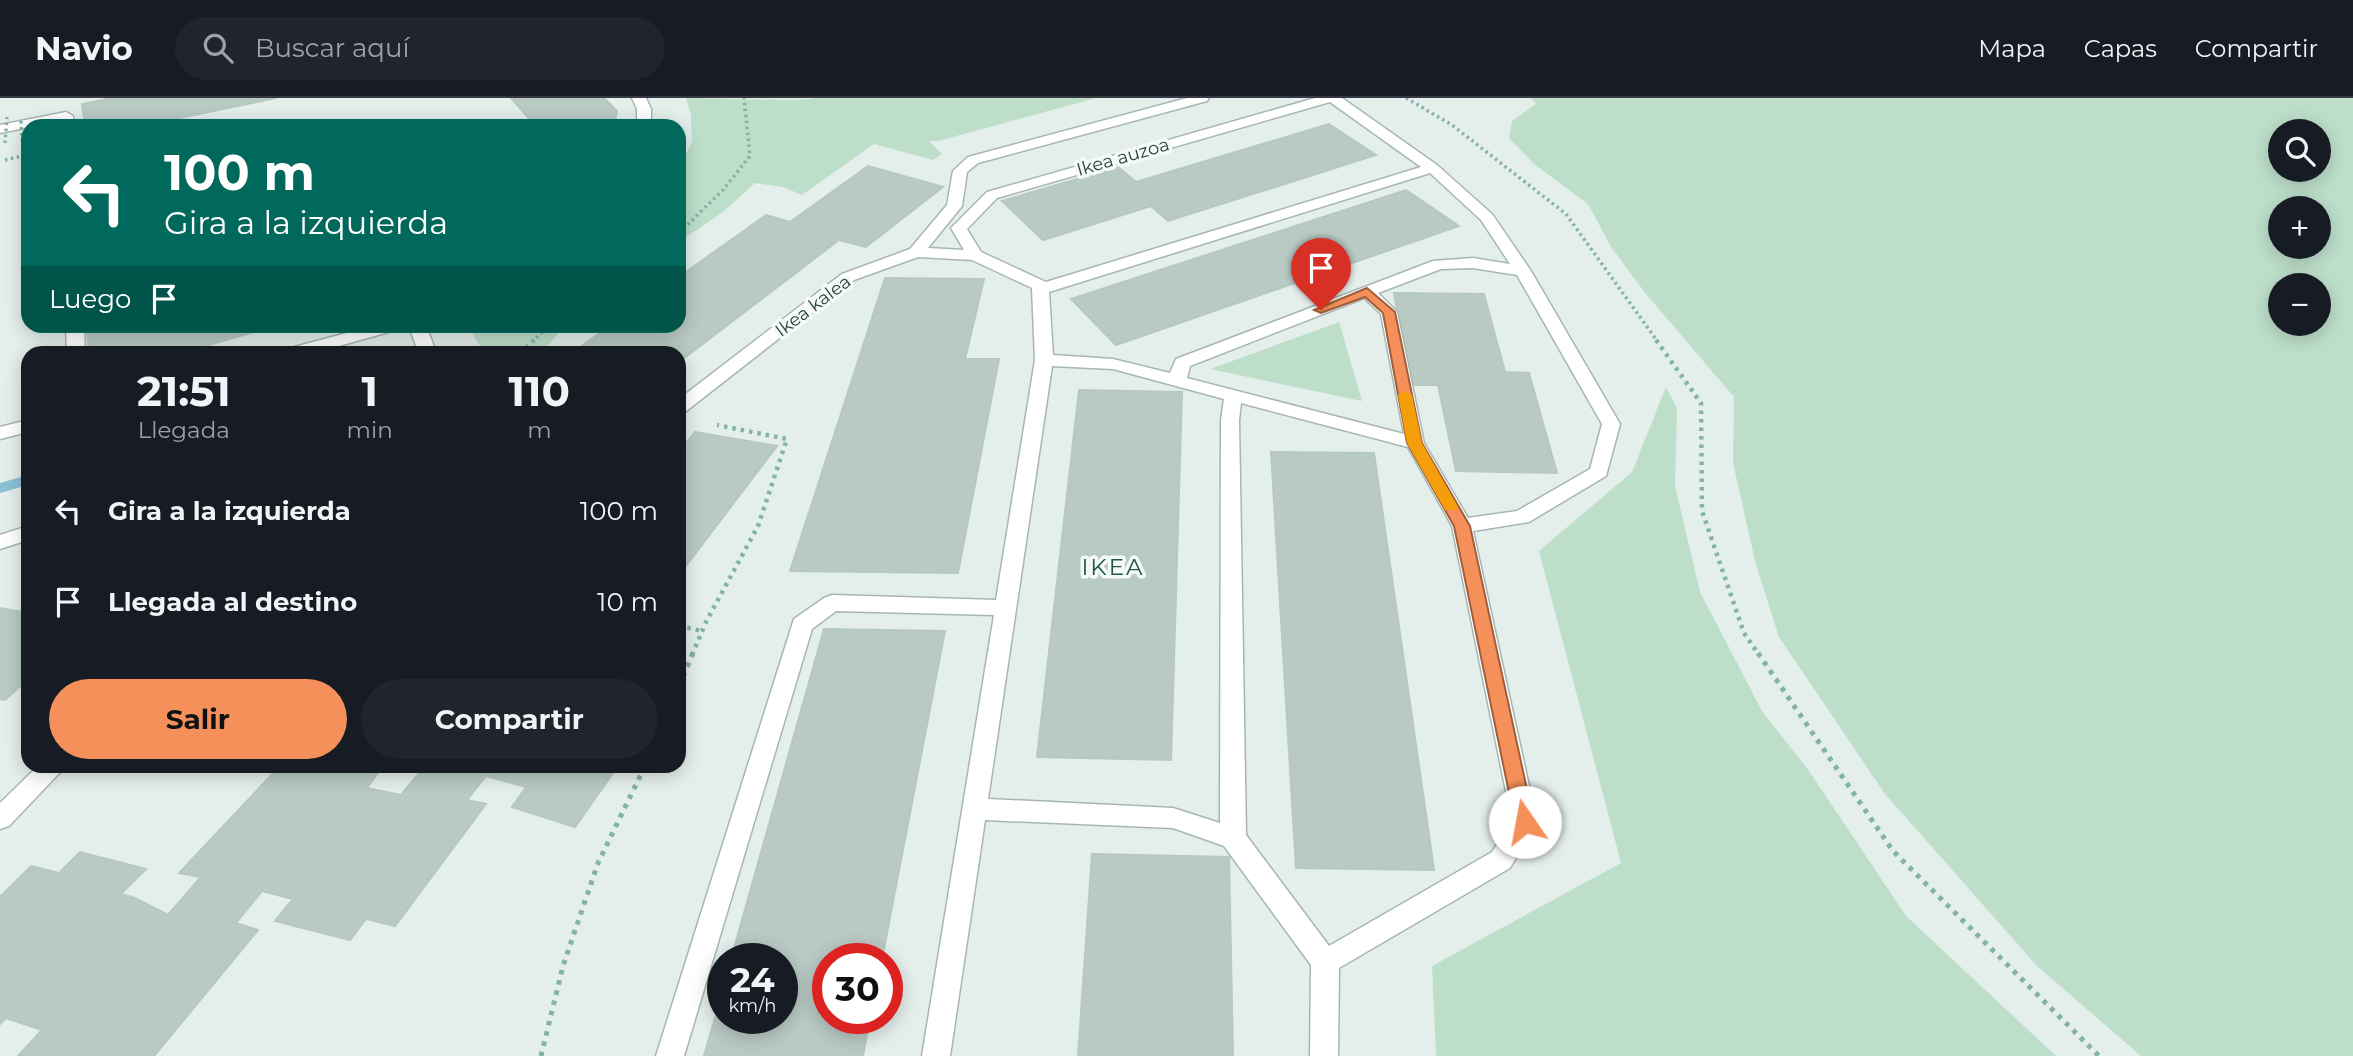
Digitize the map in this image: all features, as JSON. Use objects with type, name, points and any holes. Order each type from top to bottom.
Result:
[{"type":"street","points":[[639,98],[644,109],[644,119]]},
{"type":"street","name":"Ikea auzoa","points":[[916,252],[954,206],[960,171],[973,160],[1202,98]]},
{"type":"street","name":"Ikea auzoa","points":[[975,255],[959,228],[992,195],[1332,98]]},
{"type":"street","points":[[1332,98],[1432,168],[1487,217],[1523,271],[1611,424],[1599,471],[1522,517],[1462,526]]},
{"type":"street","points":[[936,1056],[1044,360],[1041,289],[1432,168]]},
{"type":"street","name":"Ikea kalea","points":[[686,403],[848,277],[916,252],[975,255],[1040,285],[1041,289]]},
{"type":"street","points":[[1177,381],[1182,363],[1439,264],[1473,263],[1523,271]]},
{"type":"street","points":[[1325,962],[1502,860],[1525,822],[1462,526],[1415,443],[1389,312],[1367,292]]},
{"type":"street","points":[[318,346],[365,333]]},
{"type":"street","points":[[1044,360],[1113,364],[1415,443]]},
{"type":"street","points":[[1233,396],[1230,420],[1233,838]]},
{"type":"street","points":[[0,433],[21,428]]},
{"type":"street","points":[[0,542],[21,535]]},
{"type":"street","points":[[670,1056],[802,625],[832,603],[1005,608]]},
{"type":"street","points":[[0,819],[47,773]]},
{"type":"street","points":[[974,809],[1173,818],[1233,838],[1325,962],[1324,1056]]},
{"type":"path","points":[[686,226],[723,190],[750,156],[744,98]]},
{"type":"path","points":[[1406,98],[1452,125],[1566,214],[1701,403],[1702,511],[1744,632],[1893,851],[2099,1056]]},
{"type":"path","points":[[5,160],[21,156]]},
{"type":"path","points":[[528,346],[542,333]]},
{"type":"path","points":[[686,669],[702,631],[758,526],[787,439],[713,424]]},
{"type":"path","points":[[686,628],[702,631]]},
{"type":"path","points":[[541,1056],[563,966],[598,863],[642,773]]},
{"type":"green space","points":[[686,98],[1096,98],[938,141],[929,141],[942,154],[933,160],[874,144],[802,195],[783,187],[755,183],[723,212],[686,237],[686,154],[692,142],[691,115]]},
{"type":"green space","points":[[1531,98],[2353,98],[2353,1056],[2141,1056],[2037,966],[1885,794],[1779,637],[1756,565],[1733,463],[1734,397],[1646,294],[1611,247],[1588,204],[1534,164],[1509,138],[1512,121],[1536,104]]},
{"type":"green space","points":[[1339,322],[1362,401],[1210,369]]},
{"type":"green space","points":[[472,333],[558,333],[548,346],[480,346]]},
{"type":"green space","points":[[1666,387],[1677,408],[1675,486],[1700,592],[1762,711],[1809,771],[1906,916],[2056,1056],[1436,1056],[1432,966],[1621,863],[1539,551],[1632,472]]},
{"type":"building","points":[[112,98],[276,98],[175,119],[84,119],[82,104]]},
{"type":"building","points":[[511,98],[604,98],[617,111],[615,119],[529,119]]},
{"type":"building","points":[[1329,124],[1376,155],[1168,221],[1151,206],[1043,240],[1002,201],[1118,167],[1136,182]]},
{"type":"building","points":[[868,166],[943,187],[866,247],[839,240],[686,357],[686,346],[581,346],[600,333],[686,333],[686,272],[766,215],[790,222]]},
{"type":"building","points":[[1406,190],[1459,226],[1116,345],[1071,299]]},
{"type":"building","points":[[885,278],[984,279],[965,359],[999,359],[958,573],[790,571]]},
{"type":"building","points":[[1394,293],[1484,294],[1505,372],[1529,373],[1557,473],[1456,471],[1438,385],[1409,385]]},
{"type":"building","points":[[87,333],[250,333],[205,346],[88,346]]},
{"type":"building","points":[[1079,390],[1182,392],[1171,760],[1037,757]]},
{"type":"building","points":[[695,432],[777,446],[686,566],[686,443]]},
{"type":"building","points":[[1271,452],[1374,453],[1434,870],[1296,868]]},
{"type":"building","points":[[0,608],[21,612],[21,685],[5,700],[0,699]]},
{"type":"building","points":[[824,629],[945,631],[885,943],[812,943],[812,1034],[867,1034],[863,1056],[704,1056],[710,1034],[798,1034],[798,943],[736,943]]},
{"type":"building","points":[[273,773],[378,773],[367,788],[401,795],[419,773],[613,773],[575,827],[512,807],[526,787],[486,776],[467,800],[486,804],[395,926],[366,919],[350,940],[275,921],[293,899],[262,891],[236,923],[258,930],[154,1056],[18,1056],[42,1030],[6,1018],[0,1024],[0,897],[31,866],[59,873],[80,852],[146,869],[121,894],[168,915],[201,877],[179,873]]},
{"type":"building","points":[[1092,854],[1229,857],[1233,1056],[1078,1056]]},
{"type":"waterway","points":[[0,488],[21,482]]},
{"type":"slow traffic","points":[[1405,395],[1415,443],[1451,507]]},
{"type":"district","name":"IKEA","points":[[1113,567]]},
{"type":"route","points":[[1321,310],[1367,292],[1389,312],[1415,443],[1462,526],[1525,822]]}]
